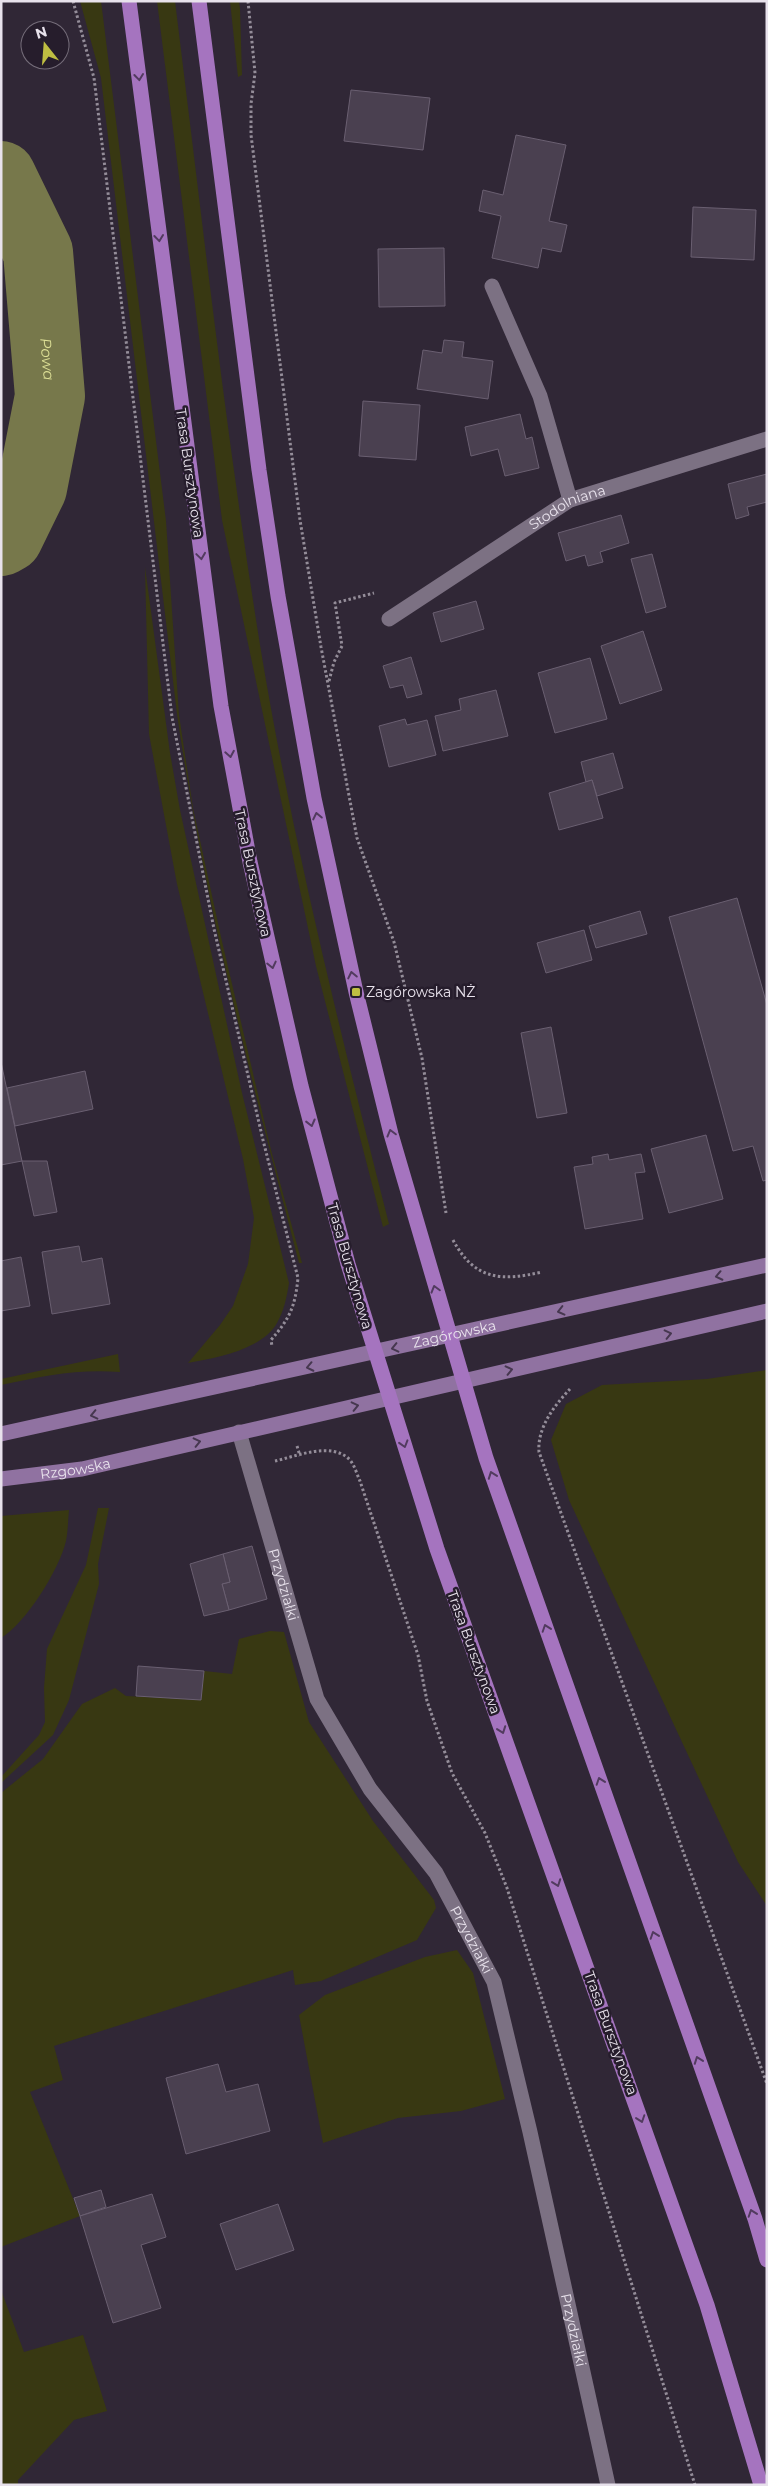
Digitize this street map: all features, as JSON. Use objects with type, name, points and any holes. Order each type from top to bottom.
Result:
[{"type":"main road","name":"Trasa Bursztynowa","points":[[129,1],[202,568],[236,790],[271,959],[301,1086],[375,1352],[437,1549],[707,2305],[760,2485]]},
{"type":"main road","points":[[199,1],[259,470],[278,596],[310,780],[354,983],[386,1115],[486,1458],[755,2219],[767,2260]]},
{"type":"street","points":[[492,286],[540,396],[570,500]]},
{"type":"street","name":"Stodolniana","points":[[389,619],[570,500],[767,439]]},
{"type":"street","name":"Zagórowska","points":[[1,1434],[767,1265]]},
{"type":"street","points":[[239,1432],[767,1311]]},
{"type":"street","name":"Rzgowska","points":[[1,1480],[82,1469],[239,1432]]},
{"type":"street","name":"Przydziałki","points":[[239,1432],[317,1699],[370,1789],[436,1873],[494,1982],[530,2132],[608,2485]]},
{"type":"path","points":[[73,1],[94,78],[172,717],[214,928],[263,1140],[298,1278],[296,1297],[288,1321],[271,1340]]},
{"type":"path","points":[[248,1],[255,73],[251,104],[251,135],[299,510],[321,648],[357,838],[394,942],[422,1058],[447,1218]]},
{"type":"path","points":[[451,1236],[459,1252],[471,1264],[500,1278],[542,1272]]},
{"type":"path","points":[[570,1389],[556,1404],[544,1427],[538,1441],[539,1452],[767,2084]]},
{"type":"path","points":[[266,1464],[328,1450],[342,1453],[352,1462],[360,1481],[418,1655],[427,1701],[452,1773],[485,1833],[508,1888],[695,2485]]},
{"type":"shaded area","points":[[80,1],[101,1],[166,521],[179,715],[193,808],[271,1150],[302,1263],[299,1263],[230,990],[188,784],[177,714],[101,78]]},
{"type":"shaded area","points":[[157,1],[175,1],[226,408],[261,651],[288,795],[319,939],[389,1224],[383,1227],[316,966],[222,520]]},
{"type":"shaded area","points":[[230,1],[239,1],[240,9],[242,75],[238,77]]},
{"type":"shaded area","points":[[145,567],[170,753],[180,810],[242,1093],[289,1283],[285,1303],[277,1323],[261,1340],[237,1351],[188,1363],[220,1325],[233,1306],[248,1264],[254,1218],[243,1159],[177,884],[149,734]]},
{"type":"shaded area","points":[[118,1354],[120,1372],[74,1372],[1,1385],[1,1379]]},
{"type":"shaded area","points":[[767,1370],[767,1906],[738,1862],[569,1500],[551,1440],[566,1404],[602,1385],[707,1379]]},
{"type":"shaded area","points":[[98,1508],[109,1508],[98,1564],[99,1584],[69,1700],[53,1735],[1,1783],[1,1777],[39,1735],[45,1722],[44,1688],[47,1649],[86,1565]]},
{"type":"shaded area","points":[[69,1510],[66,1541],[49,1580],[21,1621],[1,1638],[1,1516]]},
{"type":"shaded area","points":[[270,1631],[284,1632],[309,1722],[373,1821],[434,1900],[436,1908],[417,1940],[321,1981],[295,1985],[293,1970],[54,2046],[63,2080],[30,2092],[80,2216],[1,2247],[1,1793],[43,1759],[82,1704],[115,1688],[126,1696],[201,1700],[204,1671],[232,1674],[239,1639]]},
{"type":"shaded area","points":[[457,1950],[473,1973],[505,2099],[461,2111],[398,2118],[323,2143],[299,2015],[325,1995],[425,1957]]},
{"type":"shaded area","points":[[1,2290],[24,2352],[83,2335],[107,2411],[74,2420],[18,2480],[18,2485],[1,2485]]},
{"type":"building","points":[[351,90],[430,98],[423,150],[344,141]]},
{"type":"building","points":[[516,135],[566,145],[549,221],[567,225],[561,252],[542,248],[538,268],[492,258],[501,216],[479,211],[483,190],[503,195]]},
{"type":"building","points":[[693,207],[756,210],[754,260],[691,257]]},
{"type":"building","points":[[444,248],[445,306],[379,307],[378,249]]},
{"type":"building","points":[[444,340],[464,342],[462,357],[493,361],[488,399],[417,389],[423,350],[442,353]]},
{"type":"building","points":[[363,401],[420,405],[416,460],[359,456]]},
{"type":"building","points":[[520,414],[526,439],[532,437],[539,468],[505,476],[498,449],[471,456],[465,427]]},
{"type":"building","points":[[767,474],[767,502],[747,507],[749,515],[736,519],[728,484]]},
{"type":"building","points":[[621,515],[629,543],[600,552],[603,562],[588,566],[585,555],[566,561],[558,533]]},
{"type":"building","points":[[652,554],[666,607],[646,613],[631,559]]},
{"type":"building","points":[[476,601],[484,629],[441,642],[433,613]]},
{"type":"building","points":[[643,631],[662,690],[620,704],[601,646]]},
{"type":"building","points":[[411,657],[422,694],[407,698],[403,685],[390,688],[383,666]]},
{"type":"building","points":[[590,658],[607,719],[555,733],[538,673]]},
{"type":"building","points":[[496,690],[508,736],[443,751],[435,716],[461,710],[459,699]]},
{"type":"building","points":[[405,719],[407,725],[427,720],[436,755],[389,767],[379,726]]},
{"type":"building","points":[[613,753],[623,788],[597,796],[592,780],[586,782],[581,762]]},
{"type":"building","points":[[592,780],[603,818],[559,830],[549,793]]},
{"type":"building","points":[[737,898],[767,1005],[767,1180],[763,1181],[753,1146],[733,1151],[669,917]]},
{"type":"building","points":[[640,911],[647,934],[596,948],[589,926]]},
{"type":"building","points":[[584,930],[592,960],[546,973],[537,943]]},
{"type":"building","points":[[551,1027],[567,1113],[537,1118],[521,1033]]},
{"type":"building","points":[[1,1062],[22,1161],[1,1165]]},
{"type":"building","points":[[85,1071],[93,1109],[15,1126],[7,1088]]},
{"type":"building","points":[[706,1135],[723,1199],[669,1213],[651,1149]]},
{"type":"building","points":[[608,1154],[609,1160],[641,1154],[645,1172],[635,1173],[643,1219],[585,1229],[574,1167],[593,1164],[592,1157]]},
{"type":"building","points":[[22,1161],[47,1161],[57,1212],[34,1216]]},
{"type":"building","points":[[79,1246],[82,1262],[102,1258],[110,1304],[52,1314],[42,1252]]},
{"type":"building","points":[[21,1257],[30,1306],[1,1311],[1,1261]]},
{"type":"building","points":[[252,1546],[267,1599],[229,1610],[222,1584],[230,1582],[223,1554]]},
{"type":"building","points":[[223,1554],[230,1582],[222,1584],[229,1610],[204,1616],[190,1564]]},
{"type":"building","points":[[138,1666],[204,1671],[201,1700],[136,1696]]},
{"type":"building","points":[[218,2064],[226,2092],[258,2084],[270,2131],[186,2154],[166,2078]]},
{"type":"building","points":[[101,2190],[106,2207],[80,2216],[74,2198]]},
{"type":"building","points":[[152,2194],[166,2237],[141,2245],[161,2308],[113,2323],[80,2216]]},
{"type":"building","points":[[278,2204],[294,2250],[236,2270],[220,2224]]},
{"type":"waterway","name":"Powa","points":[[1,176],[38,252],[50,396],[32,488],[8,537],[1,541]]},
{"type":"place","name":"Zagórowska NŻ","points":[[356,992]]}]
